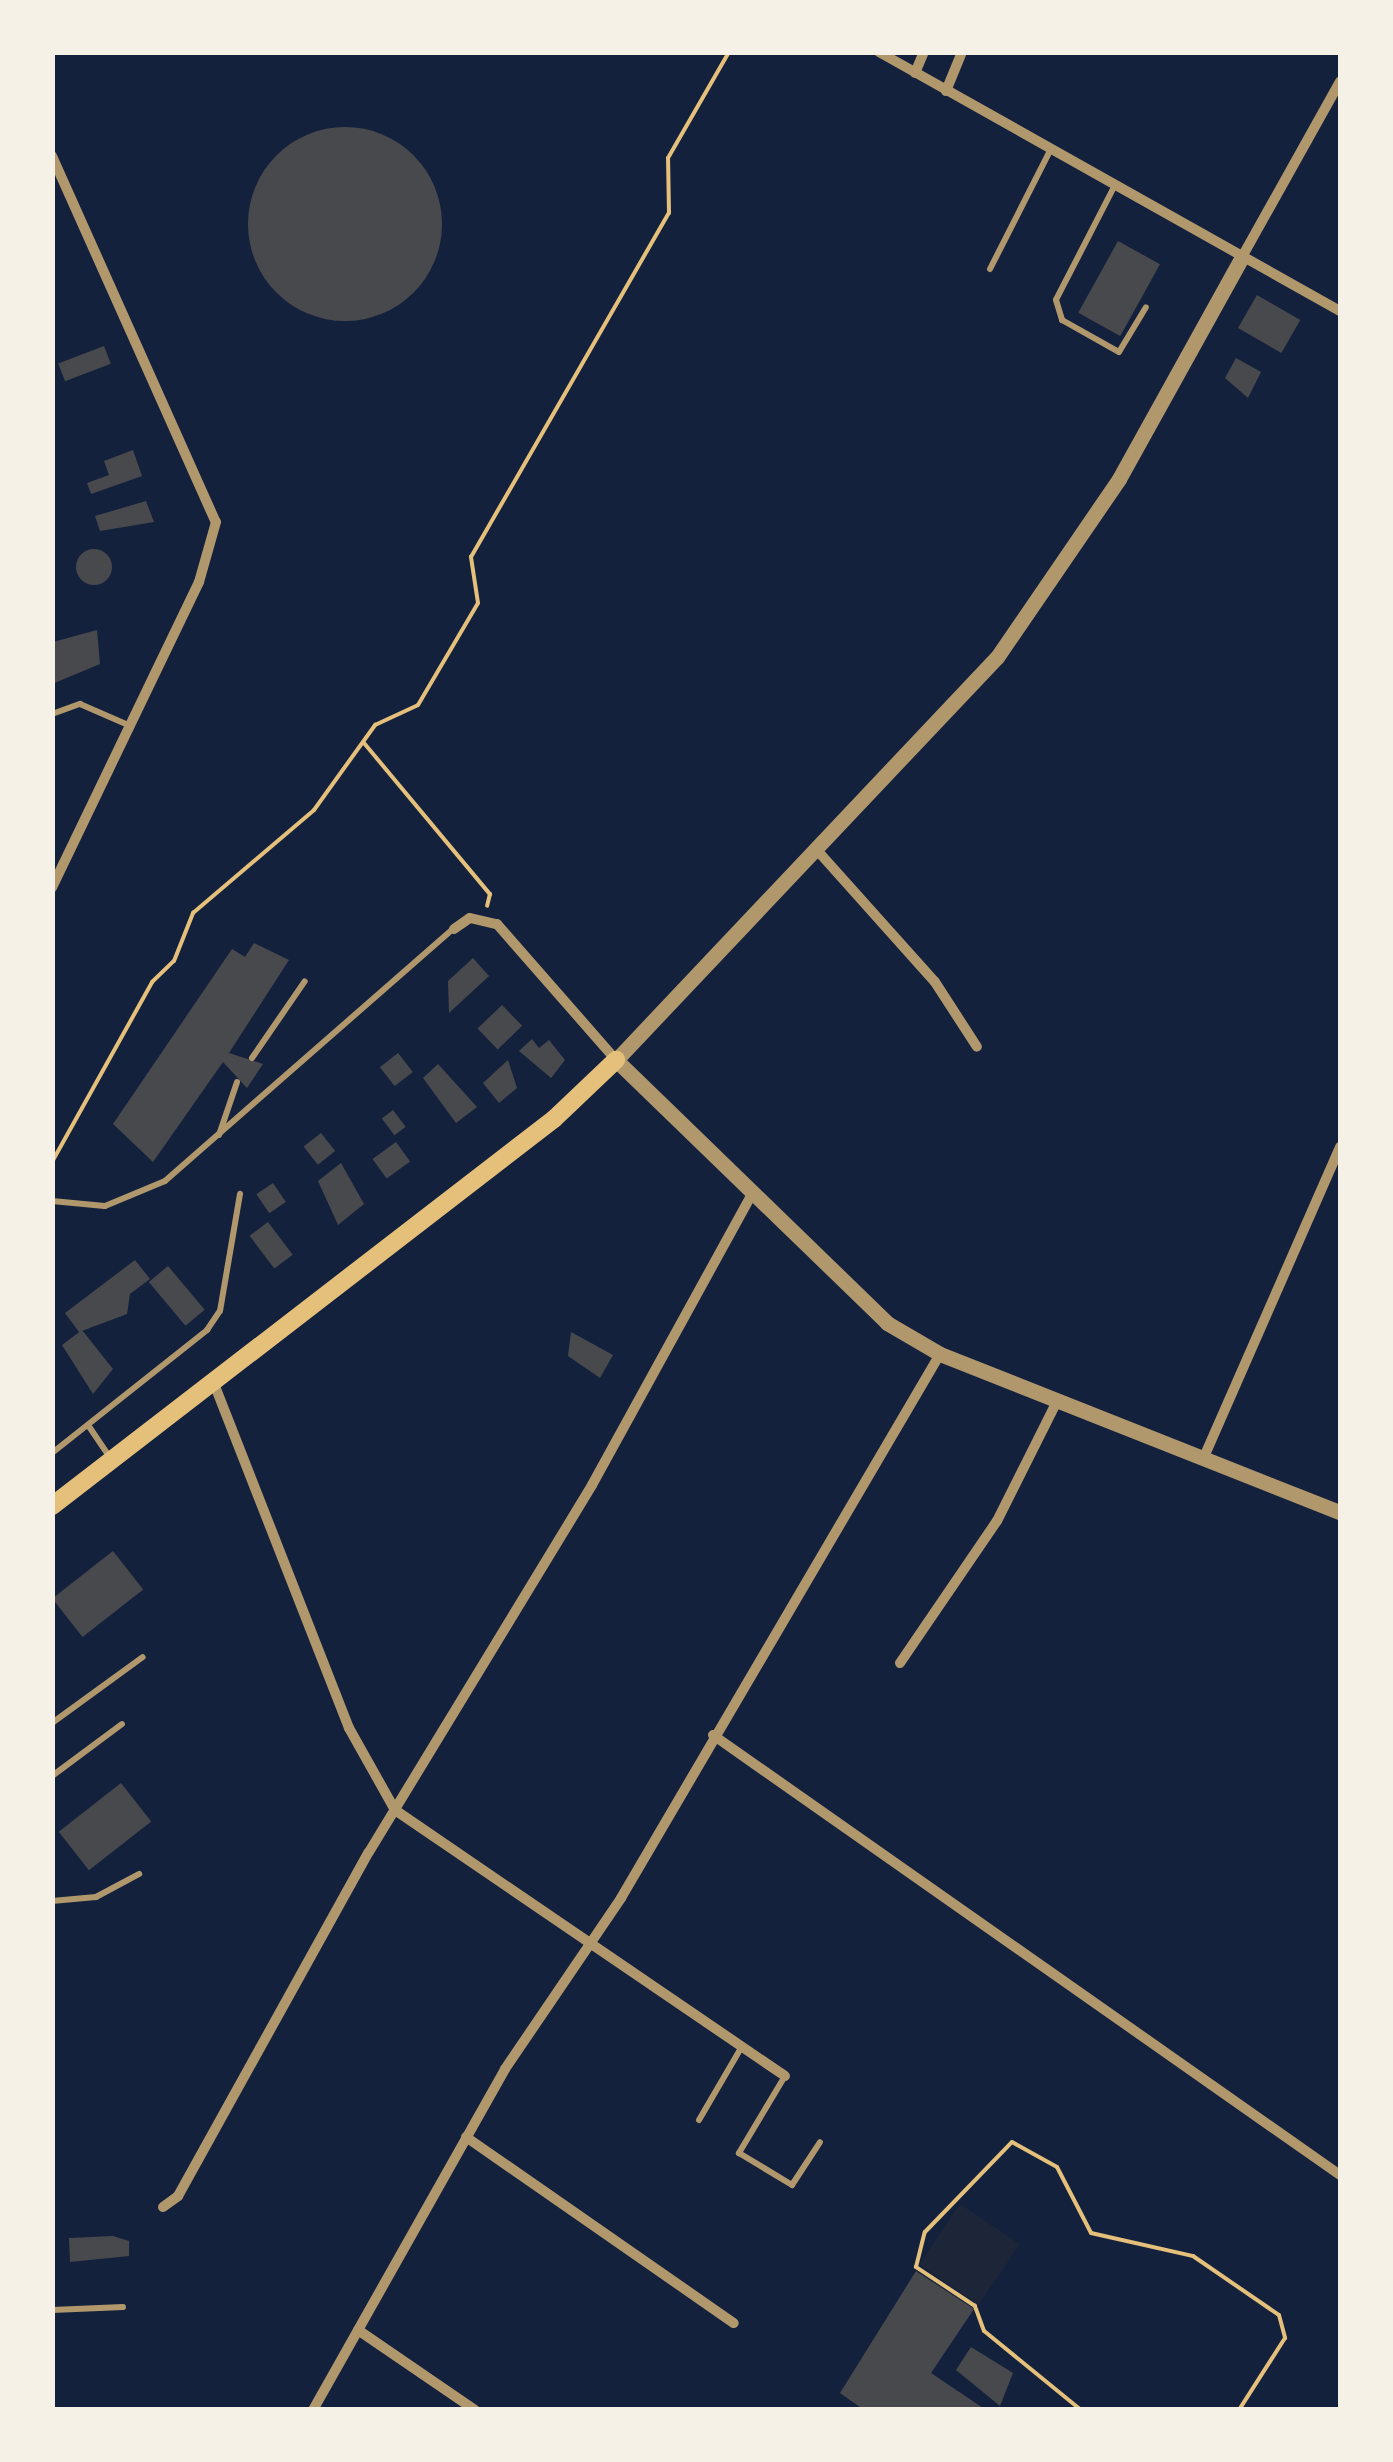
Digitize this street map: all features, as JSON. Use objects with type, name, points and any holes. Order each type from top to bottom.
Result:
[{"type":"main road","points":[[52,1506],[554,1119],[616,1060]]},
{"type":"street","points":[[879,52],[1340,311]]},
{"type":"street","points":[[915,73],[924,52]]},
{"type":"street","points":[[946,91],[962,52]]},
{"type":"street","points":[[616,1060],[1032,611],[1119,479],[1340,82]]},
{"type":"street","points":[[52,156],[216,522],[200,582],[56,869],[52,887]]},
{"type":"street","points":[[816,848],[935,982],[977,1047]]},
{"type":"street","points":[[454,928],[484,919],[750,1198],[858,1301],[940,1354],[1340,1512]]},
{"type":"street","points":[[1204,1457],[1340,1148]]},
{"type":"street","points":[[163,2206],[178,2196],[395,1810],[592,1485],[750,1198]]},
{"type":"street","points":[[313,2410],[466,2137],[590,1946],[940,1354]]},
{"type":"street","points":[[214,1381],[349,1728],[395,1810],[785,2076]]},
{"type":"street","points":[[900,1663],[997,1521],[1057,1401]]},
{"type":"street","points":[[713,1735],[1340,2175]]},
{"type":"street","points":[[466,2137],[734,2323]]},
{"type":"street","points":[[358,2330],[476,2410]]},
{"type":"lane","points":[[990,269],[1052,149]]},
{"type":"lane","points":[[1116,185],[1056,300],[1062,320],[1119,352],[1146,307]]},
{"type":"lane","points":[[52,714],[80,704],[128,724]]},
{"type":"lane","points":[[52,1201],[88,1208],[137,1198],[218,1135],[454,928]]},
{"type":"lane","points":[[252,1058],[305,981]]},
{"type":"lane","points":[[218,1135],[237,1082]]},
{"type":"lane","points":[[52,1453],[207,1330],[220,1310],[240,1194]]},
{"type":"lane","points":[[88,1425],[111,1458]]},
{"type":"lane","points":[[52,1723],[143,1656]]},
{"type":"lane","points":[[52,1776],[122,1724]]},
{"type":"lane","points":[[52,1902],[96,1897],[139,1874]]},
{"type":"lane","points":[[699,2120],[741,2048]]},
{"type":"lane","points":[[785,2076],[739,2153],[792,2185],[820,2142]]},
{"type":"lane","points":[[52,2310],[122,2306]]},
{"type":"path","points":[[52,1162],[89,1109],[112,1050],[174,962],[193,913],[314,810],[375,725],[418,705],[478,603],[471,557],[669,214],[668,158],[729,52]]},
{"type":"path","points":[[364,743],[490,894],[484,919]]},
{"type":"path","points":[[1081,2410],[984,2332],[975,2306],[916,2267],[926,2232],[1012,2142],[1057,2167],[1091,2233],[1193,2256],[1279,2315],[1285,2338],[1239,2410]]},
{"type":"shaded area","points":[[960,2204],[1020,2244],[979,2305],[919,2265]]},
{"type":"building","points":[[345,127],[382,135],[413,156],[434,187],[442,224],[434,261],[413,292],[382,313],[345,321],[308,313],[277,292],[256,261],[248,224],[256,187],[277,156],[308,135]]},
{"type":"building","points":[[1118,241],[1160,264],[1120,336],[1078,313]]},
{"type":"building","points":[[1257,295],[1300,320],[1281,353],[1238,328]]},
{"type":"building","points":[[104,346],[111,364],[65,381],[58,364]]},
{"type":"building","points":[[1236,358],[1261,372],[1248,398],[1225,378]]},
{"type":"building","points":[[133,450],[142,476],[91,494],[87,483],[109,475],[104,461]]},
{"type":"building","points":[[146,501],[154,522],[100,531],[95,516]]},
{"type":"building","points":[[94,549],[107,554],[112,567],[107,580],[94,585],[81,580],[76,567],[81,554]]},
{"type":"building","points":[[97,630],[100,664],[52,684],[53,642]]},
{"type":"building","points":[[254,943],[289,960],[229,1053],[263,1064],[247,1088],[223,1062],[153,1162],[113,1124],[232,949],[245,957]]},
{"type":"building","points":[[473,958],[489,976],[449,1013],[448,981]]},
{"type":"building","points":[[502,1005],[522,1026],[498,1049],[478,1029]]},
{"type":"building","points":[[532,1039],[539,1048],[549,1040],[565,1060],[551,1078],[519,1051]]},
{"type":"building","points":[[398,1053],[413,1072],[395,1086],[380,1067]]},
{"type":"building","points":[[508,1060],[517,1088],[499,1103],[483,1083]]},
{"type":"building","points":[[438,1064],[477,1107],[456,1123],[423,1078]]},
{"type":"building","points":[[393,1110],[406,1127],[394,1135],[382,1118]]},
{"type":"building","points":[[321,1133],[335,1151],[318,1165],[304,1147]]},
{"type":"building","points":[[396,1142],[410,1161],[387,1178],[373,1159]]},
{"type":"building","points":[[341,1163],[364,1204],[338,1225],[318,1181]]},
{"type":"building","points":[[273,1183],[286,1202],[269,1213],[256,1194]]},
{"type":"building","points":[[268,1222],[293,1255],[274,1269],[250,1236]]},
{"type":"building","points":[[135,1260],[150,1279],[130,1294],[127,1314],[79,1332],[65,1313]]},
{"type":"building","points":[[168,1266],[205,1310],[185,1326],[149,1282]]},
{"type":"building","points":[[82,1330],[113,1369],[93,1394],[62,1345]]},
{"type":"building","points":[[571,1332],[613,1355],[600,1378],[568,1356]]},
{"type":"building","points":[[113,1551],[143,1590],[82,1637],[52,1598]]},
{"type":"building","points":[[121,1783],[151,1822],[89,1870],[59,1832]]},
{"type":"building","points":[[113,2236],[129,2241],[129,2256],[70,2262],[69,2238]]},
{"type":"building","points":[[916,2271],[974,2309],[931,2373],[986,2410],[864,2410],[840,2393]]},
{"type":"building","points":[[971,2347],[1013,2373],[1000,2406],[956,2370]]}]
